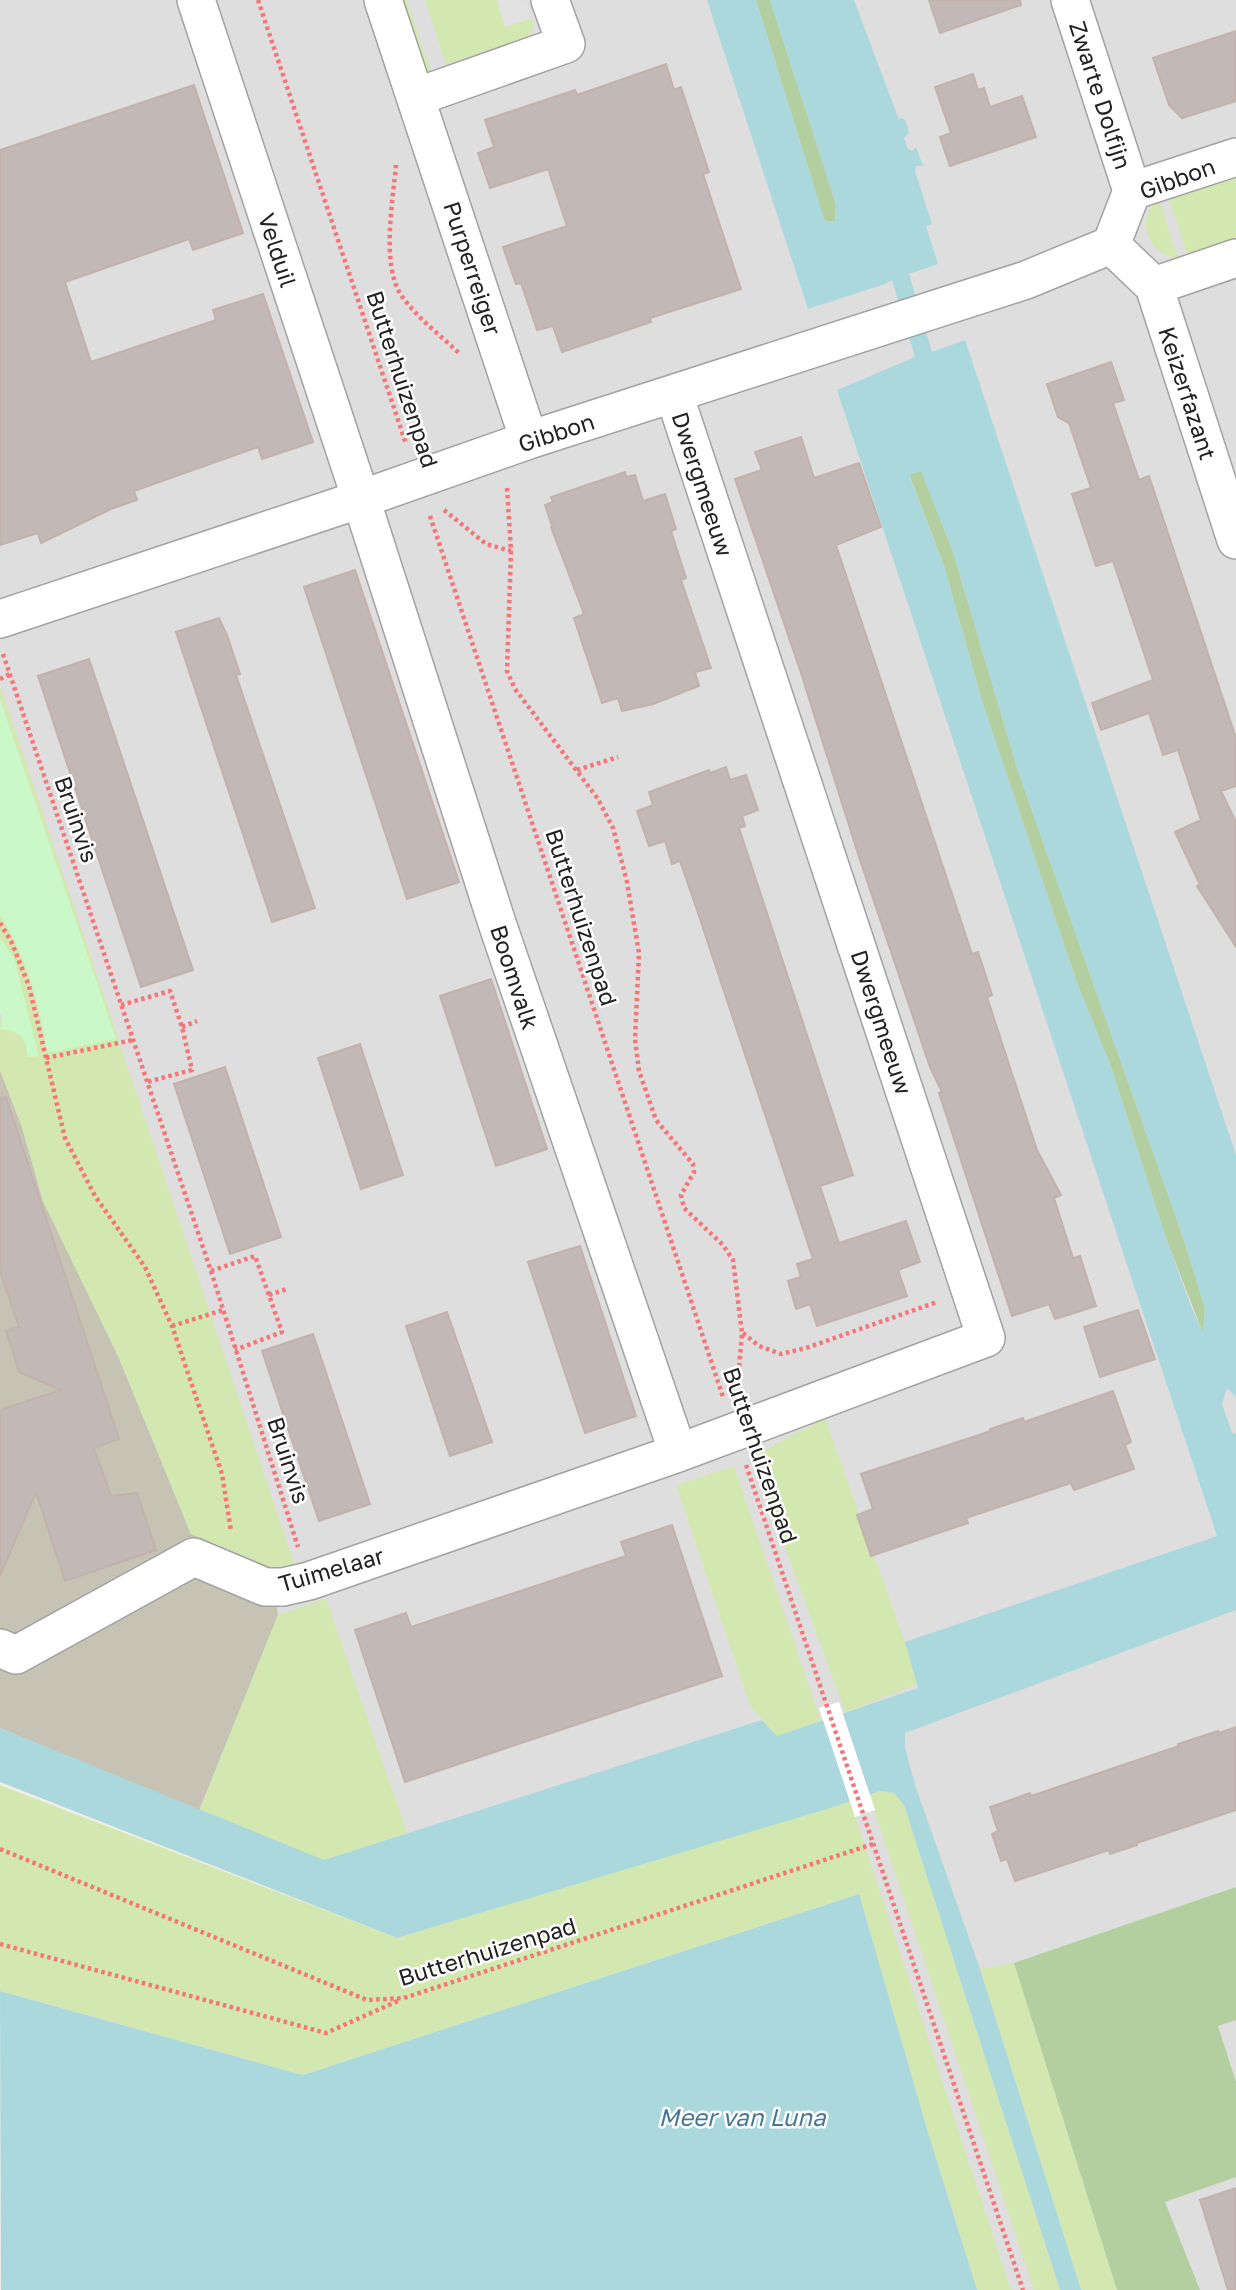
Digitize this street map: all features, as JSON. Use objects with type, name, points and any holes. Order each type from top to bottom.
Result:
[{"type":"street","name":"Velduil","points":[[196,0],[361,499]]},
{"type":"street","name":"Purperreiger","points":[[383,0],[416,97],[514,445]]},
{"type":"street","points":[[416,97],[566,44],[550,0]]},
{"type":"street","name":"Zwarte Dolfijn","points":[[1070,0],[1132,191]]},
{"type":"street","name":"Gibbon","points":[[0,619],[514,445],[1026,280],[1111,246],[1132,191],[1236,157]]},
{"type":"street","points":[[1111,246],[1154,286],[1236,258]]},
{"type":"street","name":"Keizerfazant","points":[[1154,286],[1236,540]]},
{"type":"street","name":"Dwergmeeuw","points":[[674,394],[986,1338],[678,1452]]},
{"type":"street","name":"Boomvalk","points":[[361,499],[505,948],[678,1452]]},
{"type":"street","name":"Tuimelaar","points":[[0,1648],[16,1655],[194,1557],[265,1587],[283,1587],[309,1581],[678,1452]]},
{"type":"path","name":"Butterhuizenpad","points":[[258,0],[424,477],[734,1431],[1023,2290]]},
{"type":"path","points":[[396,162],[391,219],[391,269],[399,292],[414,312],[469,362]]},
{"type":"path","points":[[514,445],[506,469],[511,551],[507,671],[515,689],[598,799],[613,828],[627,882],[639,953],[635,1039],[646,1097],[656,1120],[693,1164],[694,1172],[681,1195],[684,1208],[723,1245],[733,1260],[742,1333],[734,1431]]},
{"type":"path","points":[[424,477],[445,512],[486,544],[511,551]]},
{"type":"path","name":"Bruinvis","points":[[0,645],[211,1271],[309,1581]]},
{"type":"path","points":[[0,679],[10,674]]},
{"type":"path","points":[[577,770],[618,757]]},
{"type":"path","points":[[0,923],[11,941],[29,986],[65,1138],[95,1196],[145,1267],[172,1326],[222,1474],[232,1527],[230,1573]]},
{"type":"path","points":[[121,1005],[170,991],[192,1070],[147,1082]]},
{"type":"path","points":[[182,1027],[197,1021]]},
{"type":"path","points":[[46,1058],[133,1040]]},
{"type":"path","points":[[211,1271],[255,1256],[282,1332],[235,1350]]},
{"type":"path","points":[[269,1295],[287,1289]]},
{"type":"path","points":[[742,1333],[759,1346],[781,1354],[807,1348],[971,1290]]},
{"type":"path","points":[[172,1326],[223,1310]]},
{"type":"path","name":"Butterhuizenpad","points":[[0,1849],[367,2000],[404,1998],[873,1844]]},
{"type":"path","points":[[0,1944],[326,2034],[404,1998]]},
{"type":"shaded area","points":[[0,0],[1236,0],[1236,2290],[460,2290],[858,1907],[828,1808],[377,1918],[0,1757]]},
{"type":"shaded area","points":[[497,0],[525,0],[532,18],[505,27]]},
{"type":"shaded area","points":[[0,1070],[22,1127],[43,1201],[119,1358],[191,1534],[271,1567],[278,1615],[199,1811],[0,1728]]},
{"type":"green space","points":[[397,0],[407,0],[433,78],[421,72]]},
{"type":"green space","points":[[425,0],[497,0],[505,26],[532,18],[534,25],[525,48],[449,75]]},
{"type":"green space","points":[[756,0],[770,0],[836,204],[835,221],[828,222],[824,219]]},
{"type":"green space","points":[[1236,173],[1236,239],[1188,256],[1168,196]]},
{"type":"green space","points":[[1159,200],[1178,258],[1159,251],[1148,235],[1147,216]]},
{"type":"green space","points":[[921,470],[953,552],[1018,771],[1184,1240],[1205,1308],[1203,1333],[1166,1238],[1111,1067],[1077,983],[982,701],[944,566],[909,474]]},
{"type":"green space","points":[[0,686],[295,1566],[271,1567],[191,1534],[119,1358],[43,1201],[22,1127],[0,1070]]},
{"type":"green space","points":[[0,699],[116,1039],[48,1053],[36,998],[25,964],[0,915]]},
{"type":"green space","points":[[0,938],[14,958],[39,1056],[28,1057],[26,1044],[21,1036],[13,1031],[0,1029]]},
{"type":"green space","points":[[825,1418],[918,1684],[845,1712],[752,1457]]},
{"type":"green space","points":[[734,1466],[821,1721],[777,1736],[750,1706],[676,1485]]},
{"type":"green space","points":[[326,1598],[407,1833],[324,1860],[199,1811],[278,1615]]},
{"type":"green space","points":[[0,1785],[397,1938],[850,1801],[1011,2290],[977,2290],[859,1894],[303,2075],[0,1991]]},
{"type":"green space","points":[[880,1791],[894,1793],[904,1805],[1060,2290],[1034,2290],[869,1795]]},
{"type":"green space","points":[[1236,1887],[1236,2020],[1218,2026],[1236,2082],[1236,2177],[1165,2202],[1200,2290],[1117,2290],[1014,1963]]},
{"type":"green space","points":[[1014,1963],[1117,2290],[1081,2290],[980,1969]]},
{"type":"water","points":[[707,0],[756,0],[824,219],[828,222],[835,221],[836,204],[770,0],[854,0],[899,120],[905,120],[909,133],[904,138],[908,149],[912,151],[916,147],[923,166],[916,166],[915,171],[932,224],[926,226],[938,264],[909,274],[932,352],[965,340],[1236,1155],[1236,1397],[1227,1388],[1222,1404],[1232,1433],[1236,1434],[1236,1610],[905,1733],[905,1747],[916,1788],[980,1969],[1081,2290],[1060,2290],[904,1805],[894,1793],[880,1791],[397,1938],[0,1782],[0,1728],[324,1860],[762,1720],[777,1736],[918,1688],[905,1642],[1217,1536],[837,390],[915,357],[892,280],[808,309]],"holes":[[[921,471],[953,552],[1018,771],[1184,1240],[1205,1308],[1203,1332],[1166,1238],[1111,1067],[1077,983],[982,701],[944,566],[909,475]]]},
{"type":"water","name":"Meer van Luna","points":[[859,1894],[977,2290],[1,2290],[0,1991],[303,2075]]},
{"type":"pier","points":[[839,1702],[875,1810],[855,1817],[819,1708]]},
{"type":"building","points":[[929,0],[1020,0],[1021,5],[940,33]]},
{"type":"building","points":[[1236,31],[1236,101],[1182,118],[1169,105],[1153,58]]},
{"type":"building","points":[[666,64],[674,90],[681,87],[709,172],[703,174],[741,289],[650,318],[651,322],[562,352],[553,326],[537,330],[521,283],[516,284],[503,247],[567,226],[548,169],[490,188],[478,153],[494,147],[485,120],[575,90],[577,95]]},
{"type":"building","points":[[973,74],[978,90],[984,88],[990,107],[1022,96],[1036,137],[950,166],[940,137],[951,133],[935,87]]},
{"type":"building","points":[[194,85],[243,233],[193,250],[189,239],[65,282],[91,362],[216,320],[213,310],[263,294],[313,442],[262,459],[258,447],[134,491],[137,500],[111,509],[41,543],[38,533],[0,545],[0,150]]},
{"type":"building","points":[[1111,362],[1124,400],[1113,403],[1139,480],[1149,476],[1236,738],[1236,786],[1221,791],[1236,822],[1236,947],[1197,886],[1200,885],[1175,832],[1201,820],[1178,750],[1163,755],[1149,713],[1101,730],[1092,703],[1153,680],[1113,561],[1096,566],[1072,494],[1091,488],[1069,423],[1058,417],[1047,384]]},
{"type":"building","points":[[801,437],[814,478],[859,463],[881,527],[836,545],[972,954],[978,952],[992,995],[987,997],[1037,1150],[1061,1195],[1054,1198],[1073,1258],[1080,1256],[1096,1306],[1055,1319],[1049,1304],[1012,1316],[939,1093],[942,1092],[930,1067],[859,857],[801,673],[735,479],[762,470],[755,452]]},
{"type":"building","points":[[625,472],[626,477],[635,475],[643,501],[665,494],[676,529],[671,531],[686,578],[681,580],[711,668],[695,672],[699,686],[653,704],[622,711],[618,698],[602,703],[574,618],[584,614],[545,505],[553,502],[551,497]]},
{"type":"building","points":[[355,570],[459,882],[407,899],[304,587]]},
{"type":"building","points":[[219,618],[240,674],[236,675],[315,908],[272,922],[176,632]]},
{"type":"building","points":[[89,659],[193,970],[141,987],[38,676]]},
{"type":"building","points":[[726,767],[730,780],[746,775],[758,810],[742,816],[745,826],[739,828],[853,1175],[820,1186],[839,1243],[906,1221],[920,1262],[898,1270],[907,1296],[817,1326],[810,1304],[796,1309],[788,1281],[801,1277],[797,1264],[813,1259],[680,861],[672,864],[665,841],[649,846],[637,811],[653,805],[649,792],[709,770],[710,773]]},
{"type":"building","points":[[491,979],[547,1149],[496,1166],[440,996]]},
{"type":"building","points":[[360,1044],[403,1175],[361,1189],[318,1058]]},
{"type":"building","points":[[225,1067],[281,1237],[230,1254],[174,1084]]},
{"type":"building","points":[[6,1097],[119,1439],[94,1448],[111,1496],[137,1493],[156,1550],[65,1581],[36,1492],[0,1576],[0,1410],[61,1390],[19,1372],[6,1331],[19,1327],[0,1271],[0,1098]]},
{"type":"building","points":[[580,1246],[636,1416],[585,1433],[528,1262]]},
{"type":"building","points":[[1138,1310],[1155,1359],[1100,1377],[1084,1327]]},
{"type":"building","points":[[447,1312],[492,1442],[450,1456],[406,1326]]},
{"type":"building","points":[[313,1334],[370,1504],[319,1521],[262,1351]]},
{"type":"building","points":[[1113,1391],[1131,1442],[1125,1445],[1134,1469],[1074,1490],[1071,1483],[966,1518],[968,1523],[871,1556],[857,1515],[873,1509],[861,1474],[1023,1418],[1024,1422]]},
{"type":"building","points":[[672,1525],[722,1676],[405,1782],[355,1630],[406,1613],[411,1627],[626,1556],[621,1542]]},
{"type":"building","points":[[1236,1727],[1236,1810],[1110,1854],[1109,1850],[1015,1881],[1007,1859],[1001,1861],[992,1834],[998,1831],[990,1807],[1030,1793],[1031,1796],[1179,1746],[1178,1744]]},
{"type":"building","points":[[1236,2188],[1236,2290],[1228,2290],[1200,2200]]}]
